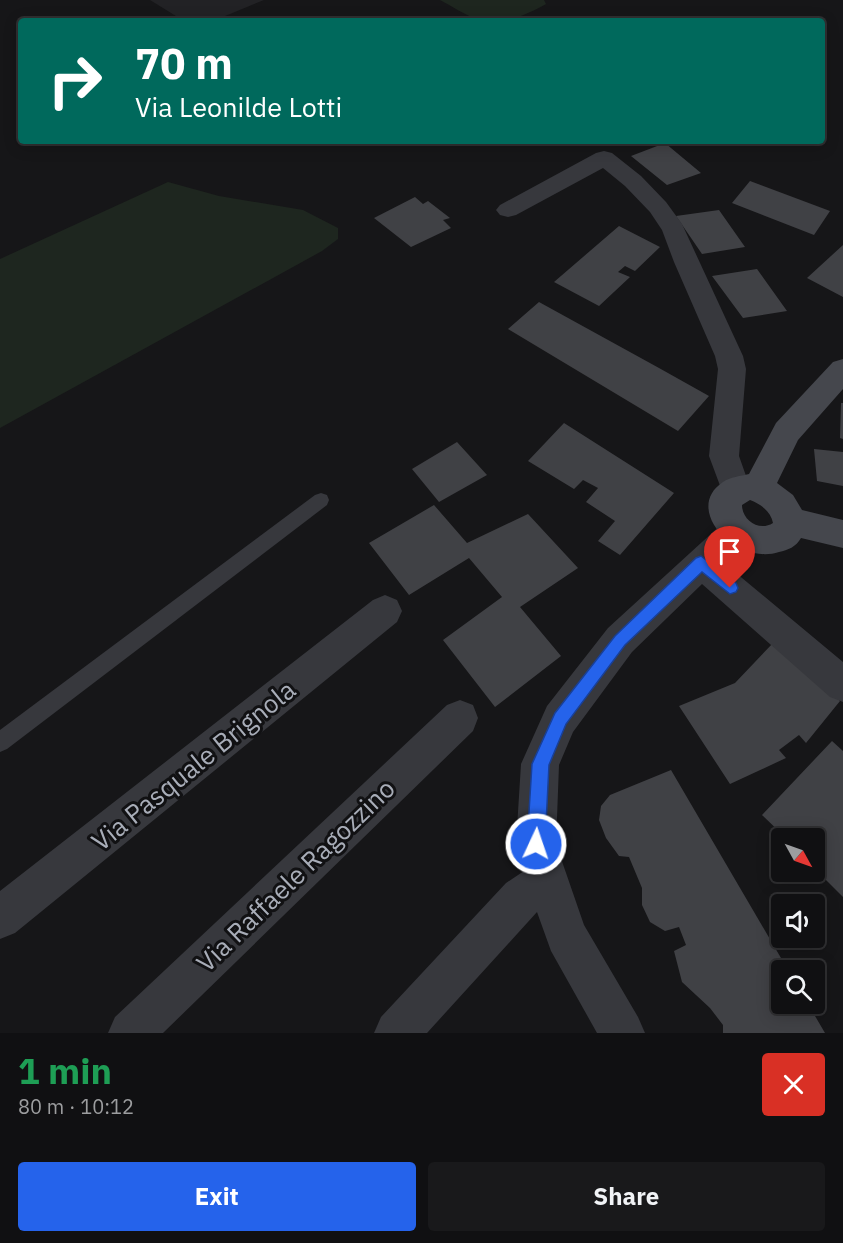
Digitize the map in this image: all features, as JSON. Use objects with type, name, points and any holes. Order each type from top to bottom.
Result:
[{"type":"street","points":[[508,210],[604,158],[658,207],[674,229],[686,262],[729,356],[732,369],[724,456],[747,489],[768,492],[784,504],[790,521],[788,529],[776,539],[756,540],[736,531],[729,523],[724,506],[726,499],[747,489],[787,432],[843,370]]},
{"type":"street","points":[[790,521],[843,534]]},
{"type":"street","points":[[622,1033],[566,936],[536,844],[540,764],[560,719],[620,640],[736,531]]},
{"type":"street","points":[[701,562],[843,685]]},
{"type":"street","name":"Via Pasquale Brignola","points":[[0,918],[385,611]]},
{"type":"street","name":"Via Raffaele Ragozzino","points":[[131,1033],[460,718]]},
{"type":"street","points":[[397,1033],[521,898],[548,880]]},
{"type":"lane","points":[[0,742],[321,500]]},
{"type":"shaded area","points":[[150,0],[264,0],[220,18],[179,18]]},
{"type":"shaded area","points":[[440,0],[544,0],[546,4],[516,18],[473,18]]},
{"type":"shaded area","points":[[168,182],[219,196],[303,210],[338,228],[338,239],[322,251],[0,428],[0,259]]},
{"type":"building","points":[[666,144],[701,173],[667,185],[631,156]]},
{"type":"building","points":[[750,181],[830,211],[814,235],[732,203]]},
{"type":"building","points":[[415,197],[423,204],[428,201],[450,218],[443,220],[451,228],[411,247],[374,218]]},
{"type":"building","points":[[719,210],[745,247],[702,254],[676,216]]},
{"type":"building","points":[[619,226],[660,247],[635,271],[625,266],[618,272],[630,277],[599,306],[554,282]]},
{"type":"building","points":[[843,245],[843,297],[807,278]]},
{"type":"building","points":[[757,269],[787,311],[743,318],[712,276]]},
{"type":"building","points":[[539,302],[709,396],[678,431],[508,329]]},
{"type":"building","points":[[841,403],[843,403],[843,439],[840,438]]},
{"type":"building","points":[[564,423],[674,493],[620,555],[598,541],[615,521],[586,502],[598,488],[583,480],[574,489],[528,461]]},
{"type":"building","points":[[457,442],[487,475],[439,502],[412,469]]},
{"type":"building","points":[[814,449],[843,452],[843,486],[817,481]]},
{"type":"building","points":[[434,505],[467,543],[528,514],[578,568],[520,607],[561,656],[495,707],[443,640],[502,597],[469,558],[409,595],[369,543]]},
{"type":"building","points":[[774,642],[840,701],[806,743],[799,735],[779,750],[786,758],[730,784],[679,706],[735,683]]},
{"type":"building","points":[[832,741],[843,751],[843,897],[825,879],[825,828],[776,828],[762,815]]},
{"type":"building","points":[[671,770],[771,941],[771,948],[775,948],[782,960],[771,960],[771,1014],[814,1014],[825,1033],[723,1033],[723,1025],[710,1008],[682,982],[674,951],[686,945],[679,927],[665,931],[650,922],[642,905],[642,888],[629,857],[619,856],[606,838],[599,820],[601,806],[610,795]]},
{"type":"route","points":[[536,844],[540,764],[560,719],[620,640],[684,581],[701,562],[730,588]]}]
